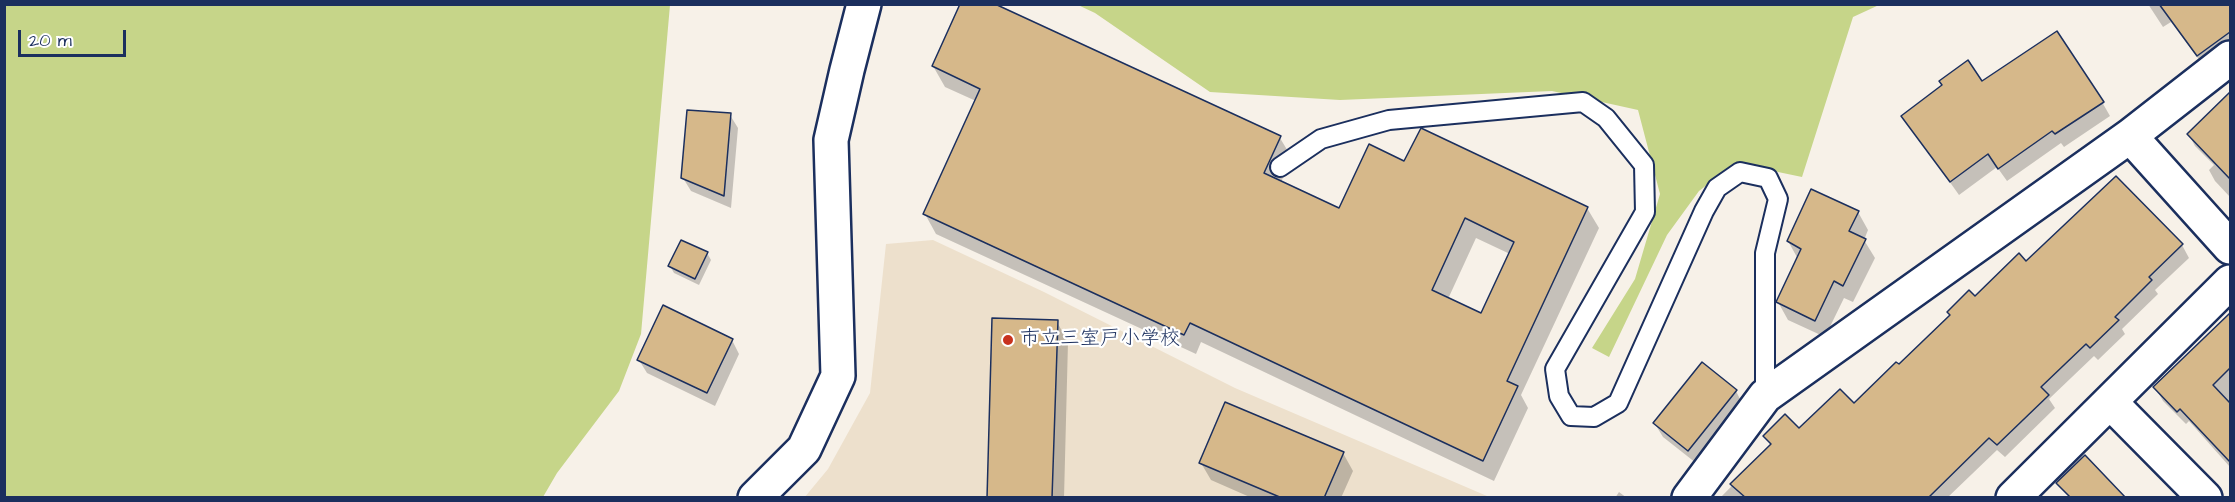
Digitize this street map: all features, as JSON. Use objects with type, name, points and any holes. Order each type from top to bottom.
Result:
[{"type":"street","points":[[755,498],[804,449],[838,376],[831,140],[864,4]]},
{"type":"street","points":[[1689,498],[1765,396],[2130,136],[2230,58]]},
{"type":"street","points":[[2130,136],[2230,247]]},
{"type":"street","points":[[2013,498],[2230,282]]},
{"type":"street","points":[[2110,402],[2205,498]]},
{"type":"lane","points":[[1280,167],[1321,139],[1389,120],[1583,102],[1606,118],[1644,165],[1645,212],[1555,369],[1559,396],[1571,416],[1594,417],[1618,403],[1704,211],[1718,188],[1740,172],[1768,178],[1778,199],[1765,253],[1765,396]]},
{"type":"shaded area","name":"市立三室戸小学校","points":[[933,240],[1044,292],[1235,388],[1487,496],[1486,498],[804,498],[828,469],[870,393],[886,244]]},
{"type":"green space","points":[[4,5],[670,5],[641,334],[619,391],[557,473],[543,497],[5,497]]},
{"type":"green space","points":[[1078,5],[1879,5],[1853,17],[1802,177],[1735,163],[1699,191],[1667,235],[1609,357],[1592,348],[1635,279],[1660,194],[1638,110],[1552,91],[1340,100],[1210,92],[1095,13]]},
{"type":"building","points":[[960,4],[995,4],[1281,136],[1264,173],[1339,208],[1369,144],[1404,161],[1421,128],[1588,207],[1507,381],[1518,386],[1483,461],[1190,323],[1184,335],[923,214],[980,89],[932,66]],"holes":[[[1465,218],[1514,242],[1481,313],[1432,290]]]},
{"type":"building","points":[[2159,4],[2230,4],[2230,32],[2197,56]]},
{"type":"building","points":[[2057,31],[2104,102],[2055,134],[2052,131],[1998,169],[1988,154],[1950,182],[1901,116],[1942,85],[1939,81],[1968,60],[1982,81]]},
{"type":"building","points":[[2230,92],[2230,179],[2187,134]]},
{"type":"building","points":[[687,110],[731,113],[724,196],[681,178]]},
{"type":"building","points":[[2116,176],[2183,244],[2149,277],[2152,280],[2115,317],[2119,320],[2090,348],[2086,344],[2041,387],[2049,395],[1997,445],[1989,438],[1928,498],[1746,498],[1730,484],[1771,444],[1763,436],[1785,414],[1799,428],[1840,389],[1854,403],[1896,362],[1899,364],[1950,315],[1947,312],[1969,290],[1975,296],[2019,253],[2026,261]]},
{"type":"building","points":[[1811,189],[1859,211],[1849,231],[1866,239],[1843,286],[1834,281],[1815,321],[1776,302],[1801,249],[1787,241]]},
{"type":"building","points":[[681,240],[708,252],[695,279],[668,266]]},
{"type":"building","points":[[663,305],[733,339],[707,393],[637,360]]},
{"type":"building","points":[[2230,313],[2230,368],[2213,385],[2230,403],[2230,462],[2180,409],[2177,412],[2153,387]]},
{"type":"building","points":[[992,318],[1058,320],[1052,498],[987,498]]},
{"type":"building","points":[[1702,362],[1737,390],[1688,451],[1653,423]]},
{"type":"building","points":[[1225,402],[1344,452],[1324,498],[1282,498],[1199,463]]},
{"type":"building","points":[[2085,455],[2126,498],[2071,498],[2056,483]]},
{"type":"place","name":"市立三室戸小学校","points":[[1008,340]]}]
